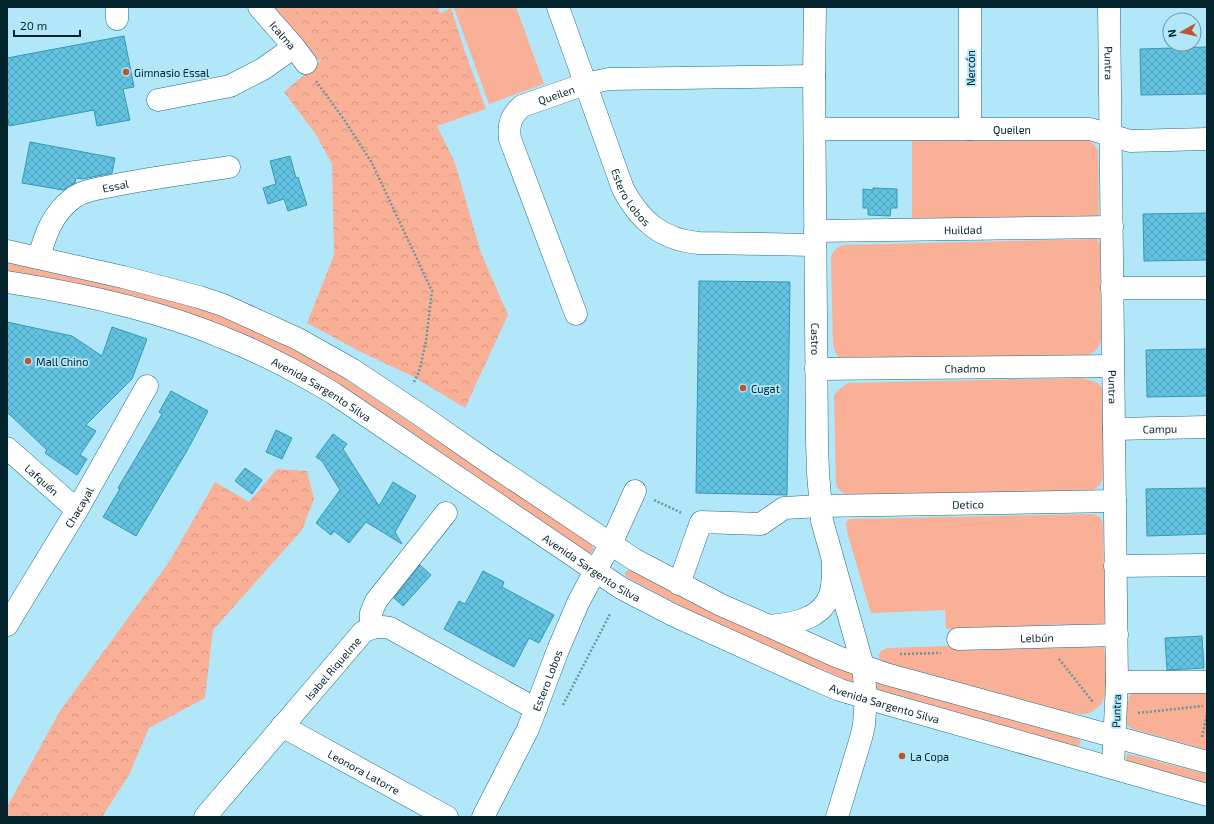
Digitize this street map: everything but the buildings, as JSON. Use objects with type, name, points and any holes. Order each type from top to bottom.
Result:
[{"type":"street","name":"Icalma","points":[[259,7],[300,55]]},
{"type":"street","name":"Estero Lobos","points":[[558,7],[624,189],[632,204],[642,217],[664,234],[685,242],[698,243],[815,238]]},
{"type":"street","name":"Castro","points":[[815,7],[816,369],[820,506],[822,521],[863,666],[866,697],[864,725],[861,738],[837,817]]},
{"type":"street","name":"Nercón","points":[[970,7],[970,129]]},
{"type":"street","name":"Puntra","points":[[1109,7],[1117,635],[1117,682],[1113,767]]},
{"type":"street","points":[[158,100],[230,86],[263,69],[300,55]]},
{"type":"street","name":"Queilen","points":[[576,314],[510,139],[509,129],[511,121],[515,113],[522,106],[585,84],[609,79],[814,76]]},
{"type":"street","name":"Queilen","points":[[815,129],[1090,129],[1130,140],[1207,139]]},
{"type":"street","name":"Essal","points":[[39,258],[43,242],[54,218],[74,197],[86,191],[132,182],[229,167]]},
{"type":"street","name":"Huildad","points":[[815,238],[1112,227]]},
{"type":"street","points":[[7,251],[150,283],[199,297],[223,305],[298,339],[353,370],[484,460],[635,560],[721,605],[838,657],[886,674],[1207,762]]},
{"type":"street","name":"Avenida Sargento Silva","points":[[7,282],[131,308],[184,323],[253,350],[291,369],[333,393],[621,588],[673,615],[814,679],[840,690],[1207,795]]},
{"type":"street","points":[[1112,288],[1207,288]]},
{"type":"street","name":"Chadmo","points":[[816,369],[1113,366]]},
{"type":"street","name":"Chacayal","points":[[7,625],[77,510],[147,386]]},
{"type":"street","name":"Campu","points":[[1114,429],[1207,427]]},
{"type":"street","name":"Lafquén","points":[[7,448],[77,510]]},
{"type":"street","name":"Estero Lobos","points":[[483,817],[528,729],[558,650],[578,603],[611,544],[635,491]]},
{"type":"street","name":"Detico","points":[[701,522],[761,524],[784,508],[820,506],[1115,501]]},
{"type":"street","points":[[446,513],[376,601],[371,613],[371,627],[380,626],[390,628],[536,709]]},
{"type":"street","points":[[679,584],[701,522]]},
{"type":"street","points":[[769,626],[786,625],[803,620],[811,617],[819,610],[828,601],[832,588],[834,564]]},
{"type":"street","points":[[1116,566],[1207,565]]},
{"type":"street","name":"Isabel Riquelme","points":[[205,817],[363,632],[371,627]]},
{"type":"street","name":"Lelbún","points":[[958,639],[1117,635]]},
{"type":"street","points":[[1117,682],[1207,682]]},
{"type":"street","name":"Leonora Latorre","points":[[282,726],[447,817]]},
{"type":"path","points":[[300,55],[313,78],[345,121],[372,163],[432,291],[426,340],[420,372],[411,388]]},
{"type":"path","points":[[635,491],[701,522]]},
{"type":"path","points":[[1073,677],[1088,696]]},
{"type":"path","points":[[1116,715],[1207,706]]},
{"type":"path","points":[[1201,738],[1207,714]]},
{"type":"green space","points":[[273,7],[292,7],[322,60],[318,61]]},
{"type":"green space","points":[[292,7],[438,7],[440,13],[451,8],[486,109],[437,126],[455,163],[481,253],[508,315],[465,408],[412,376],[359,351],[307,323],[334,255],[332,164],[315,133],[284,92],[322,60]]},
{"type":"green space","points":[[516,7],[544,84],[489,104],[454,8]]},
{"type":"green space","points":[[1088,140],[1094,144],[1098,151],[1099,213],[1097,218],[912,222],[912,141]]},
{"type":"green space","points":[[1097,239],[1100,244],[1101,341],[1096,350],[1091,354],[845,361],[838,357],[836,353],[833,344],[831,258],[838,247],[843,245]]},
{"type":"green space","points":[[7,262],[183,303],[239,324],[272,339],[338,374],[590,543],[594,549],[591,553],[586,555],[329,380],[7,272]]},
{"type":"green space","points":[[1082,378],[1096,382],[1103,388],[1103,477],[1100,485],[1092,491],[846,495],[839,490],[836,484],[834,395],[839,389],[848,383]]},
{"type":"green space","points":[[277,469],[307,471],[314,499],[302,530],[213,630],[205,698],[149,728],[129,775],[102,817],[7,817],[7,807],[60,711],[169,562],[215,482],[249,502]]},
{"type":"green space","points":[[1094,514],[1101,518],[1103,524],[1105,618],[1103,624],[1095,627],[946,629],[945,610],[871,613],[847,532],[846,522],[850,519]]},
{"type":"green space","points":[[630,570],[839,669],[853,674],[855,681],[852,682],[808,665],[713,622],[628,578],[625,575],[626,571]]},
{"type":"green space","points":[[1099,641],[1104,647],[1107,671],[1107,688],[1102,702],[1097,708],[1085,714],[1067,712],[888,666],[882,662],[878,656],[881,651],[887,648]]},
{"type":"green space","points":[[878,683],[1073,737],[1079,739],[1081,742],[1078,746],[1071,746],[876,689]]},
{"type":"green space","points":[[1137,692],[1207,692],[1207,750],[1129,727],[1127,723],[1128,700],[1131,694]]},
{"type":"green space","points":[[1128,754],[1207,774],[1207,785],[1126,761],[1126,756]]},
{"type":"place","name":"Gimnasio Essal","points":[[126,72]]},
{"type":"place","name":"Mall Chino","points":[[28,361]]},
{"type":"place","name":"Cugat","points":[[743,388]]},
{"type":"place","name":"La Copa","points":[[902,756]]}]
